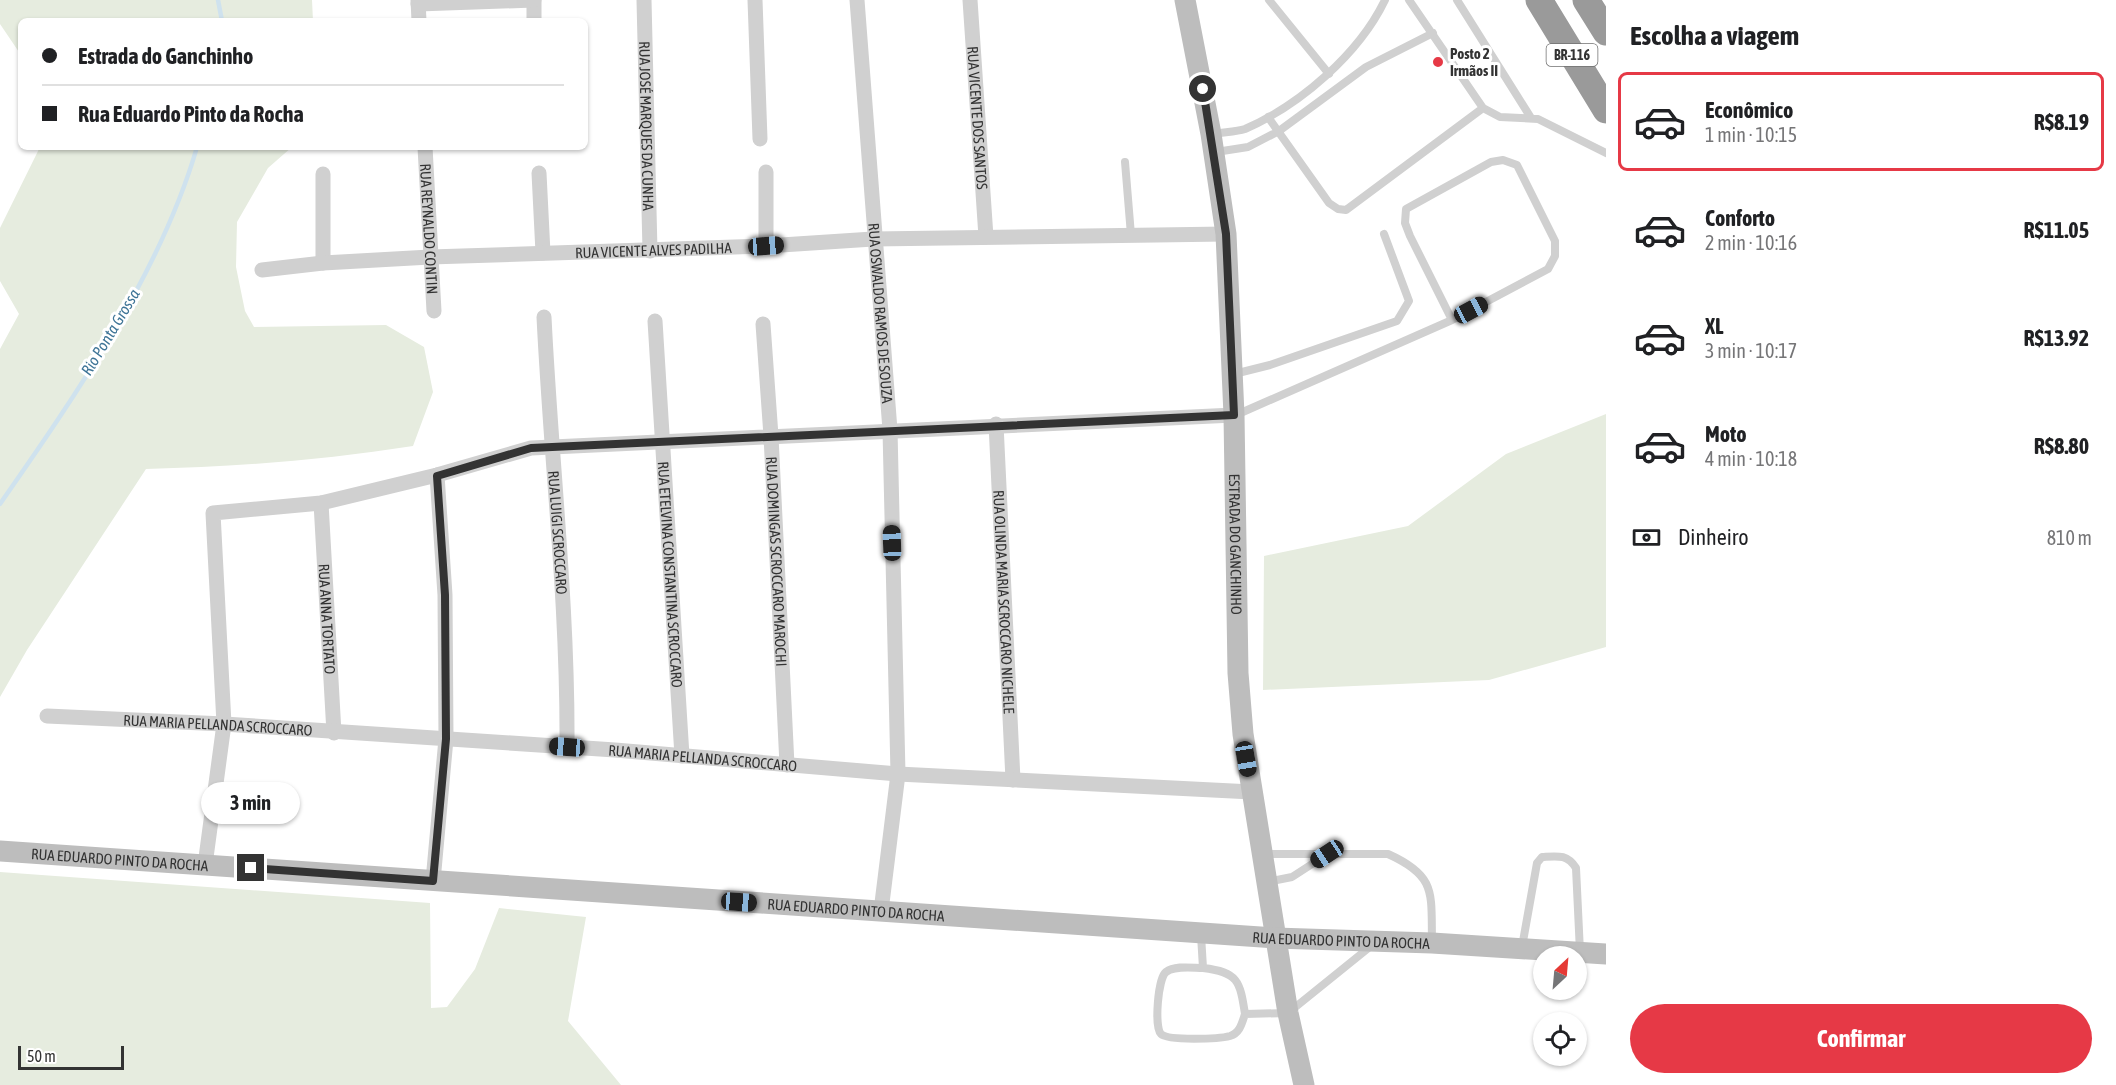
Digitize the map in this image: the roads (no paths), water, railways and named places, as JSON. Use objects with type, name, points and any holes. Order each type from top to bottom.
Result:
[{"type":"highway","name":"BR-116","points":[[1539,0],[1606,110]]},
{"type":"highway","name":"BR-116","points":[[1586,0],[1606,32]]},
{"type":"main road","name":"ESTRADA DO GANCHINHO","points":[[1185,0],[1213,143],[1226,234],[1233,375],[1238,673],[1252,792],[1266,882],[1288,1013],[1304,1085]]},
{"type":"main road","name":"RUA EDUARDO PINTO DA ROCHA","points":[[0,851],[1275,938],[1533,949]]},
{"type":"main road","name":"RUA EDUARDO PINTO DA ROCHA","points":[[1587,953],[1606,954]]},
{"type":"street","points":[[419,18],[418,2],[534,0],[534,18]]},
{"type":"street","name":"RUA JOSÉ MARQUES DA CUNHA","points":[[644,0],[650,251]]},
{"type":"street","points":[[755,0],[760,139]]},
{"type":"street","name":"RUA OSWALDO RAMOS DE SOUZA","points":[[857,0],[873,239],[890,430],[898,774],[881,911]]},
{"type":"street","name":"RUA VICENTE DOS SANTOS","points":[[970,0],[986,237]]},
{"type":"street","name":"RUA REYNALDO CONTIN","points":[[425,150],[434,311]]},
{"type":"street","points":[[766,172],[766,246]]},
{"type":"street","points":[[539,173],[543,253]]},
{"type":"street","points":[[322,263],[323,174]]},
{"type":"street","name":"RUA VICENTE ALVES PADILHA","points":[[262,270],[322,263],[430,257],[650,251],[873,239],[1226,234]]},
{"type":"street","name":"RUA LUIGI SCROCCARO","points":[[544,317],[550,447],[562,564],[567,677],[567,747]]},
{"type":"street","name":"RUA ETELVINA CONSTANTINA SCROCCARO","points":[[655,321],[682,756]]},
{"type":"street","name":"RUA DOMINGAS SCROCCARO MAROCHI","points":[[763,324],[771,436],[787,765]]},
{"type":"street","points":[[205,865],[224,724],[213,513],[321,503],[437,476],[531,448],[996,424],[1234,415]]},
{"type":"street","name":"RUA OLINDA MARIA SCROCCARO NICHELE","points":[[996,424],[1013,780]]},
{"type":"street","points":[[433,881],[446,739],[445,595],[437,476]]},
{"type":"street","name":"RUA ANNA TORTATO","points":[[321,503],[334,733]]},
{"type":"street","name":"RUA MARIA PELLANDA SCROCCARO","points":[[46,716],[224,724],[567,747],[898,774],[1252,792]]},
{"type":"lane","points":[[1269,0],[1329,74]]},
{"type":"lane","points":[[1213,143],[1268,117],[1329,74],[1352,51],[1385,0]]},
{"type":"lane","points":[[1408,0],[1483,108],[1500,117],[1538,119],[1606,153]]},
{"type":"lane","points":[[1457,0],[1531,118]]},
{"type":"lane","points":[[1213,143],[1248,147],[1279,131],[1366,67],[1432,33]]},
{"type":"lane","points":[[1268,117],[1329,203],[1338,209],[1346,210],[1483,108]]},
{"type":"lane","points":[[1234,415],[1452,320],[1548,269],[1555,256],[1554,241],[1518,165],[1503,160],[1491,162],[1406,209],[1405,223],[1410,236],[1452,320]]},
{"type":"lane","points":[[1125,162],[1131,235]]},
{"type":"lane","points":[[1233,375],[1270,365],[1397,321],[1409,301],[1384,234]]},
{"type":"lane","points":[[1262,854],[1388,854],[1403,861],[1422,875],[1431,893],[1432,943]]},
{"type":"lane","points":[[1266,882],[1292,877],[1327,854]]},
{"type":"lane","points":[[1521,948],[1537,863],[1542,858],[1561,856],[1570,859],[1576,868],[1580,946]]},
{"type":"lane","points":[[1201,933],[1203,968]]},
{"type":"lane","points":[[1245,1014],[1288,1013],[1377,941]]},
{"type":"lane","points":[[1203,968],[1223,970],[1234,977],[1241,987],[1245,1014],[1239,1029],[1230,1036],[1171,1039],[1162,1035],[1158,1028],[1160,980],[1166,972],[1176,969],[1203,968]]},
{"type":"waterway","name":"Rio Ponta Grossa","points":[[218,0],[221,18]]},
{"type":"waterway","name":"Rio Ponta Grossa","points":[[0,504],[113,333],[161,241],[181,194],[196,150]]},
{"type":"place","name":"Posto 2 Irmãos II","points":[[1438,62]]}]
